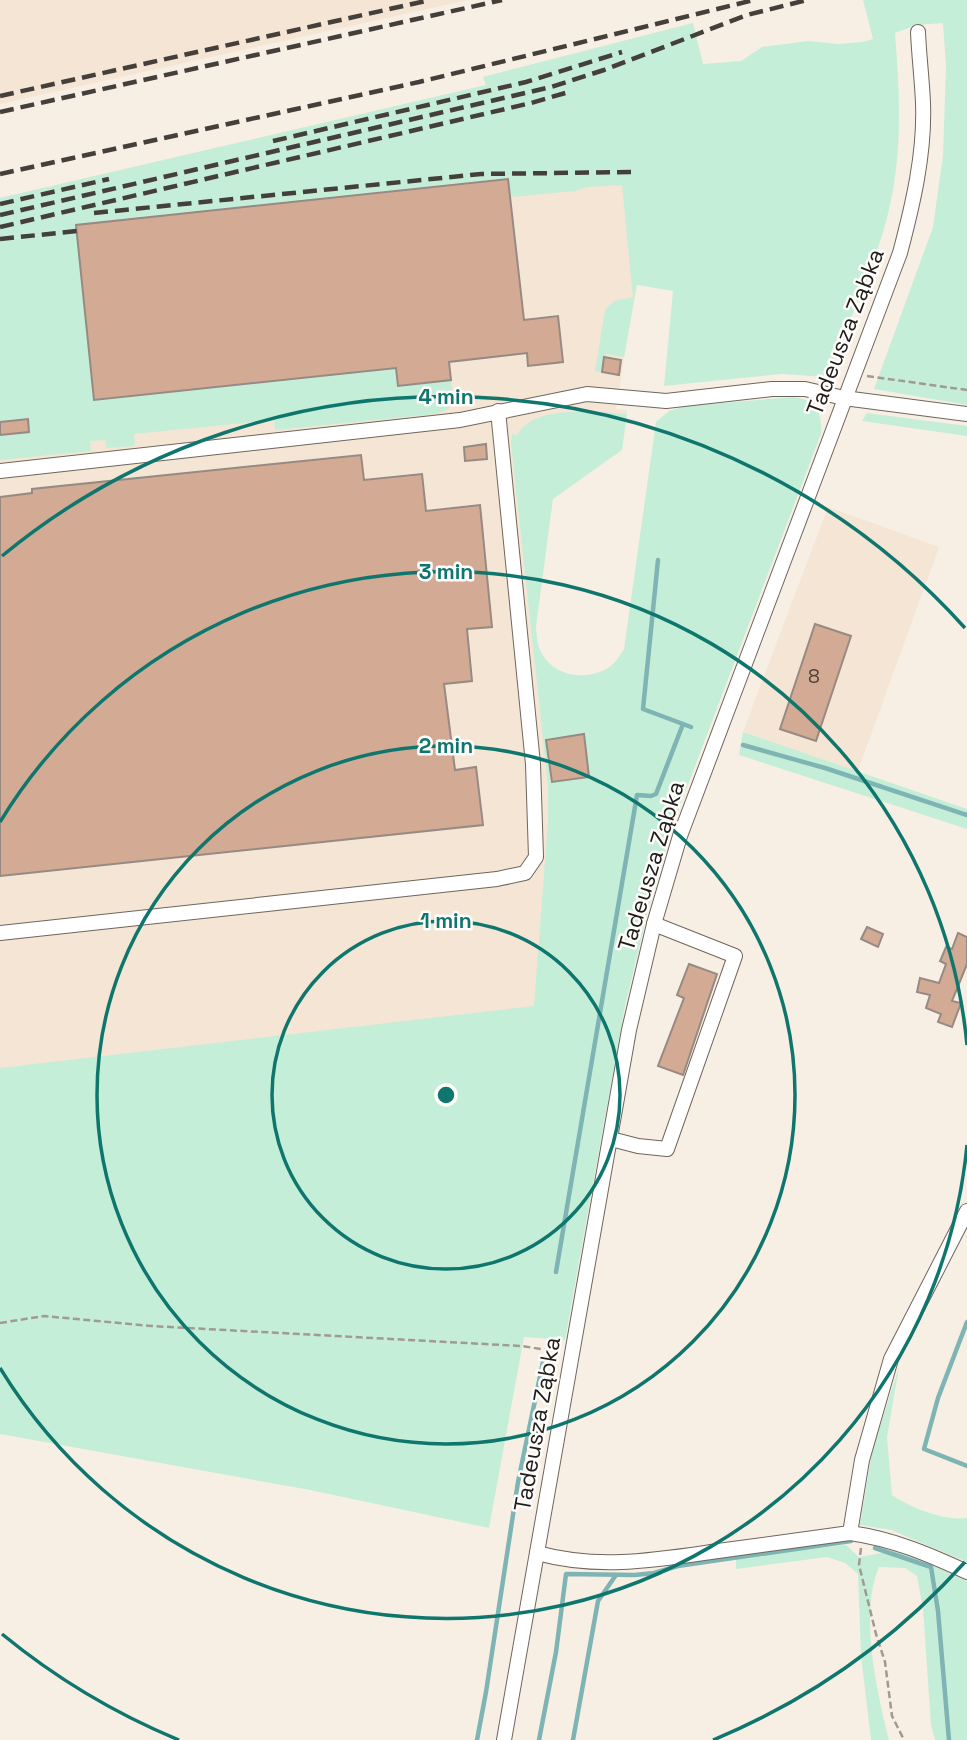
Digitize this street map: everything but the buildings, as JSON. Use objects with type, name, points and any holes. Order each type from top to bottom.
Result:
[{"type":"street","name":"Tadeusza Ząbka","points":[[504,1740],[629,1030],[654,924],[680,836],[900,253],[913,204],[920,158],[923,105],[918,32]]},
{"type":"street","points":[[0,471],[447,421],[587,394],[666,401],[772,389],[805,389],[844,398],[967,414]]},
{"type":"street","points":[[0,933],[497,879],[525,873],[536,857],[533,764],[498,411]]},
{"type":"street","points":[[611,1139],[638,1146],[667,1149],[735,956],[654,924]]},
{"type":"street","points":[[857,1534],[862,1460],[891,1359],[967,1211]]},
{"type":"street","points":[[537,1553],[562,1560],[610,1564],[857,1534],[880,1537],[920,1550],[967,1572]]},
{"type":"path","points":[[853,374],[967,390]]},
{"type":"path","points":[[0,1323],[44,1316],[151,1325],[521,1346],[555,1351]]},
{"type":"path","points":[[857,1534],[859,1565],[885,1662],[892,1716],[904,1740]]},
{"type":"shaded area","points":[[0,0],[468,0],[0,104]]},
{"type":"shaded area","points":[[693,23],[703,64],[636,285],[616,409],[627,410],[622,450],[605,453],[520,514],[541,692],[614,703],[525,1139],[0,1304],[0,198],[486,85],[483,77]]},
{"type":"shaded area","points":[[828,507],[939,547],[857,773],[743,732]]},
{"type":"green space","points":[[863,0],[967,0],[967,405],[874,389],[933,227],[943,155],[946,67],[943,23],[917,25],[895,33],[899,127],[894,184],[875,258],[827,377],[782,374],[664,386],[673,291],[637,285],[624,357],[606,354],[602,372],[595,371],[605,310],[614,301],[633,297],[622,185],[510,197],[508,179],[396,368],[398,386],[451,380],[451,406],[442,412],[275,430],[274,420],[134,434],[135,446],[106,448],[105,440],[90,441],[91,451],[0,460],[0,198],[486,85],[483,77],[693,23],[703,64],[741,61],[762,47],[808,41],[838,44],[863,42],[873,39]]},
{"type":"green space","points":[[801,398],[816,408],[821,420],[821,434],[672,827],[648,910],[624,1011],[565,1340],[524,1337],[489,1528],[310,1490],[0,1434],[0,1068],[534,1006],[548,821],[548,785],[512,434],[517,435],[525,425],[551,414],[627,414],[622,450],[553,499],[536,627],[539,648],[556,669],[586,675],[606,669],[624,649],[656,422],[669,411],[686,406]]},
{"type":"green space","points":[[867,413],[967,426],[967,436],[862,421]]},
{"type":"green space","points":[[743,732],[967,809],[967,829],[739,755]]},
{"type":"green space","points":[[899,1367],[887,1437],[892,1495],[928,1512],[948,1518],[967,1518],[967,1562],[891,1530],[860,1525],[872,1451]]},
{"type":"green space","points":[[846,1545],[859,1557],[898,1550],[967,1581],[967,1740],[935,1740],[931,1725],[923,1609],[917,1576],[905,1568],[879,1567],[873,1586],[870,1607],[872,1653],[889,1740],[871,1740],[861,1655],[858,1574],[845,1563],[827,1557],[736,1569],[736,1557]]},
{"type":"waterway","points":[[658,560],[643,709],[691,727]]},
{"type":"waterway","points":[[556,1272],[637,795],[656,794],[683,724]]},
{"type":"waterway","points":[[743,745],[825,768],[967,815]]},
{"type":"waterway","points":[[967,1322],[938,1398],[924,1449],[967,1466]]},
{"type":"waterway","points":[[477,1740],[518,1482],[543,1362]]},
{"type":"waterway","points":[[539,1740],[556,1652],[566,1574],[654,1573],[678,1566],[851,1541]]},
{"type":"waterway","points":[[875,1548],[931,1567],[938,1611],[949,1740]]},
{"type":"waterway","points":[[573,1740],[598,1601],[616,1575]]},
{"type":"railway","points":[[0,96],[430,0]]},
{"type":"railway","points":[[0,112],[502,0]]},
{"type":"railway","points":[[0,174],[419,82],[754,0]]},
{"type":"railway","points":[[0,215],[551,87],[604,70],[747,15],[807,0]]},
{"type":"railway","points":[[273,141],[526,82],[622,52]]},
{"type":"railway","points":[[0,227],[531,103],[572,91]]},
{"type":"railway","points":[[94,213],[481,174],[635,172]]},
{"type":"railway","points":[[0,204],[109,179]]},
{"type":"railway","points":[[0,239],[77,231]]}]
